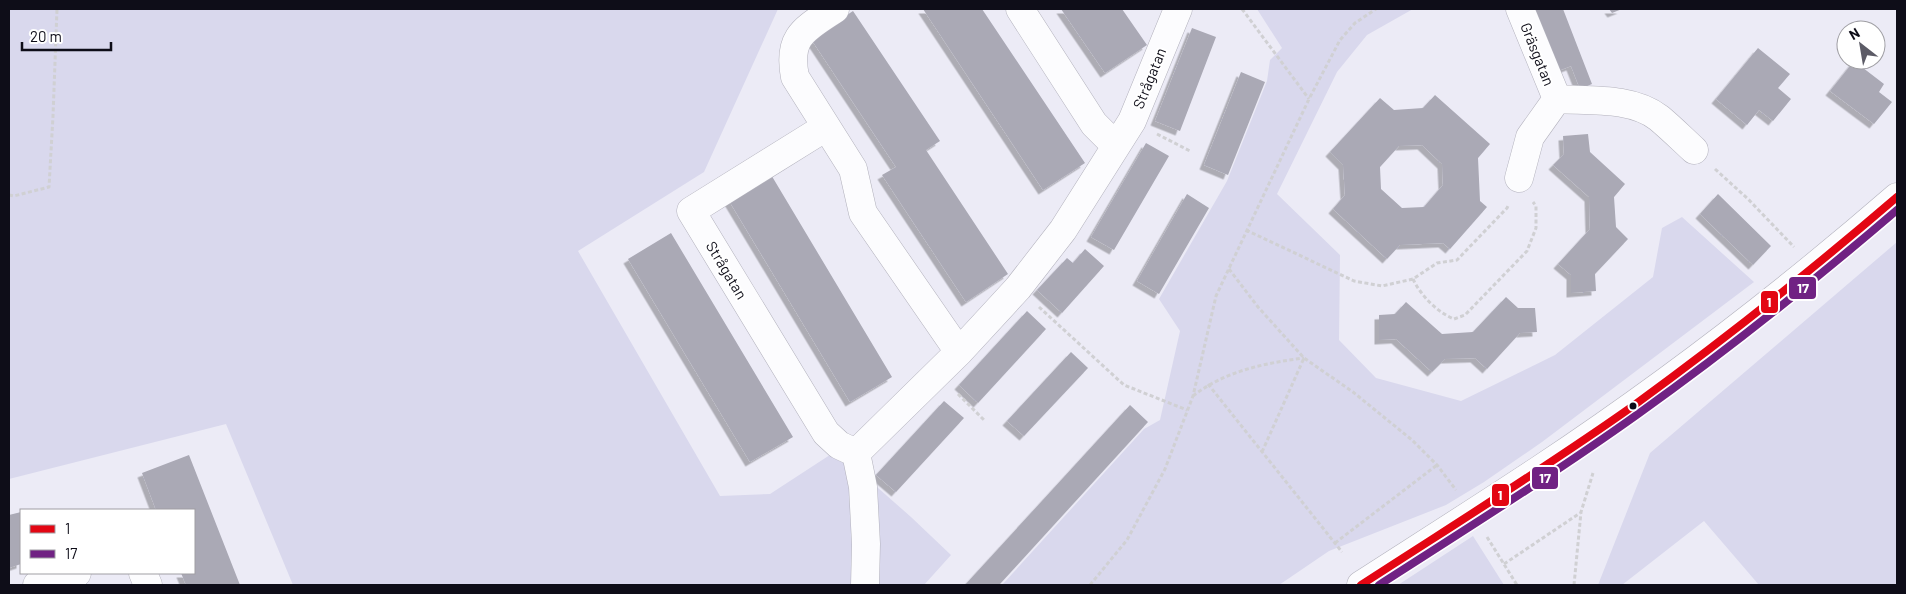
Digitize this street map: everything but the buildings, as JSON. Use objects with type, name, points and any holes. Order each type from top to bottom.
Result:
[{"type":"street","points":[[835,9],[803,32],[794,45],[792,60],[795,77],[853,169],[863,213],[959,352]]},
{"type":"street","points":[[1020,9],[1094,124],[1116,146]]},
{"type":"street","name":"Strågatan","points":[[826,127],[691,211],[826,432],[839,445],[856,453],[959,352],[1018,288],[1063,230],[1132,121],[1178,9]]},
{"type":"street","name":"Gräsgatan","points":[[1520,9],[1557,99]]},
{"type":"street","name":"Gräsgatan","points":[[1557,99],[1626,104],[1642,109],[1658,117],[1694,150]]},
{"type":"street","name":"Gräsgatan","points":[[1519,178],[1530,137],[1557,99]]},
{"type":"street","points":[[1361,585],[1539,470],[1632,406],[1814,268],[1897,197]]},
{"type":"street","points":[[856,453],[863,488],[866,544],[865,585]]},
{"type":"street","points":[[37,585],[74,574]]},
{"type":"path","points":[[9,195],[14,196],[49,187],[54,116],[57,9]]},
{"type":"path","points":[[1242,9],[1309,99]]},
{"type":"path","points":[[1090,585],[1126,540],[1165,469],[1193,396],[1216,296],[1309,99],[1340,40],[1355,23],[1376,9]]},
{"type":"path","points":[[1132,121],[1190,151]]},
{"type":"path","points":[[1694,150],[1748,199],[1814,268]]},
{"type":"path","points":[[1246,230],[1354,281],[1382,286],[1413,279],[1437,263],[1457,260],[1508,208],[1519,178]]},
{"type":"path","points":[[1413,279],[1418,289],[1443,314],[1454,319],[1466,315],[1527,251],[1536,228],[1536,206],[1519,178]]},
{"type":"path","points":[[1229,269],[1258,307],[1304,358],[1353,392],[1412,440],[1437,465],[1458,492]]},
{"type":"path","points":[[1018,288],[1124,385],[1187,410]]},
{"type":"path","points":[[1193,396],[1208,384],[1262,364],[1304,358]]},
{"type":"path","points":[[1262,452],[1304,358]]},
{"type":"path","points":[[937,375],[984,420]]},
{"type":"path","points":[[1208,384],[1342,552]]},
{"type":"path","points":[[1335,543],[1437,465]]},
{"type":"path","points":[[1574,585],[1581,512],[1593,473]]},
{"type":"path","points":[[1504,564],[1581,512]]},
{"type":"path","points":[[1486,536],[1518,585]]},
{"type":"shaded area","points":[[9,9],[778,9],[704,172],[578,251],[720,496],[770,494],[836,451],[951,555],[924,585],[293,585],[226,424],[9,479]]},
{"type":"shaded area","points":[[1257,9],[1413,9],[1367,35],[1337,72],[1277,194],[1340,255],[1339,340],[1376,378],[1461,401],[1555,355],[1653,277],[1662,228],[1682,217],[1754,282],[1542,442],[1484,482],[1446,505],[1329,551],[1279,585],[1002,585],[1144,429],[1160,420],[1180,331],[1159,299],[1227,181],[1267,81],[1270,60],[1282,48]]},
{"type":"shaded area","points":[[1897,242],[1897,585],[1759,585],[1704,521],[1622,585],[1598,585],[1650,453]]},
{"type":"shaded area","points":[[1473,536],[1504,585],[1398,585]]},
{"type":"transit line","name":"1","points":[[1361,585],[1532,475],[1633,406],[1767,304],[1897,197]]},
{"type":"transit line","name":"17","points":[[1379,585],[1542,480],[1672,390],[1770,315],[1897,210]]}]
